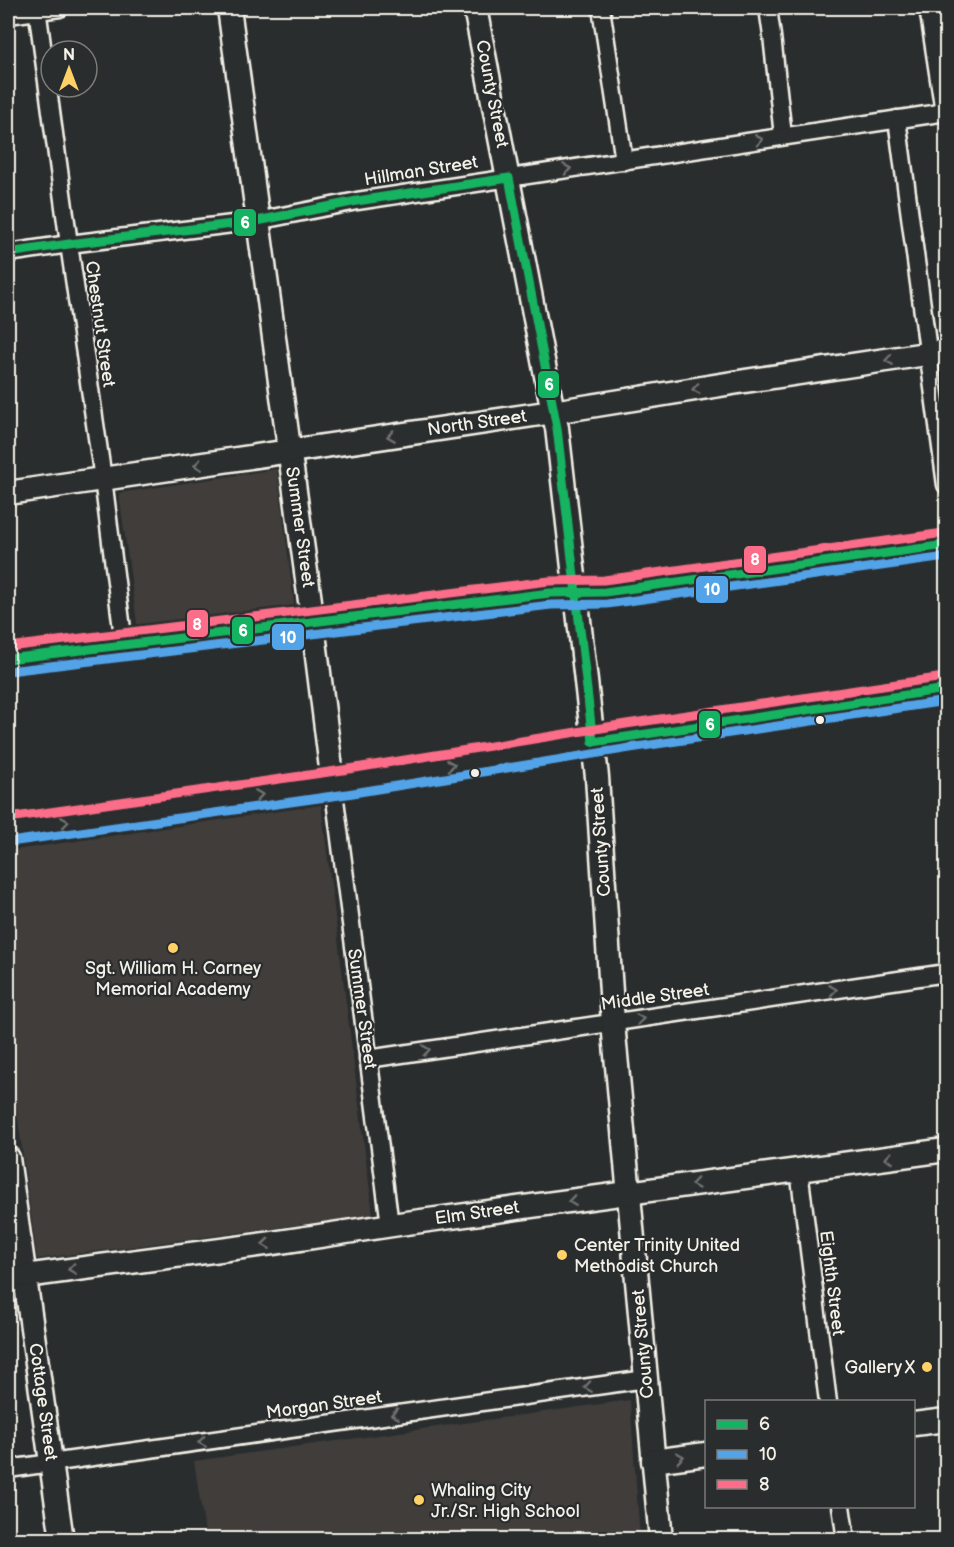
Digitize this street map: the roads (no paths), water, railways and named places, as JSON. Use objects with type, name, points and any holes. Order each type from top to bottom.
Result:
[{"type":"main road","name":"Summer Street","points":[[229,8],[333,784]]},
{"type":"main road","name":"County Street","points":[[475,8],[557,428],[593,742],[613,1023],[661,1539]]},
{"type":"main road","name":"North Street","points":[[8,493],[938,353]]},
{"type":"main road","points":[[8,659],[550,593],[616,591],[946,545]]},
{"type":"main road","points":[[8,830],[333,784],[946,689]]},
{"type":"main road","name":"Elm Street","points":[[16,1277],[946,1150]]},
{"type":"main road","name":"Cottage Street","points":[[8,1158],[16,1277],[52,1463],[62,1539]]},
{"type":"main road","points":[[915,1424],[946,1420]]},
{"type":"main road","points":[[653,1461],[705,1454]]},
{"type":"street","points":[[8,15],[37,9],[60,8]]},
{"type":"street","points":[[601,8],[624,160]]},
{"type":"street","points":[[768,8],[783,136]]},
{"type":"street","points":[[928,8],[945,112]]},
{"type":"street","name":"Chestnut Street","points":[[37,9],[124,645]]},
{"type":"street","name":"Hillman Street","points":[[8,254],[69,244],[257,221],[357,201],[945,112]]},
{"type":"street","points":[[897,119],[938,353],[946,485]]},
{"type":"street","name":"Summer Street","points":[[333,784],[390,1225]]},
{"type":"street","name":"Middle Street","points":[[368,1059],[946,973]]},
{"type":"street","name":"Eighth Street","points":[[799,1170],[828,1400]]},
{"type":"street","name":"Morgan Street","points":[[8,1469],[646,1378]]},
{"type":"street","points":[[841,1508],[846,1539]]},
{"type":"place","name":"Sgt. William H. Carney Memorial Academy","points":[[173,948]]},
{"type":"place","name":"Center Trinity United Methodist Church","points":[[562,1255]]},
{"type":"place","name":"Gallery X","points":[[927,1367]]},
{"type":"place","name":"Whaling City Jr./Sr. High School","points":[[419,1500]]}]
